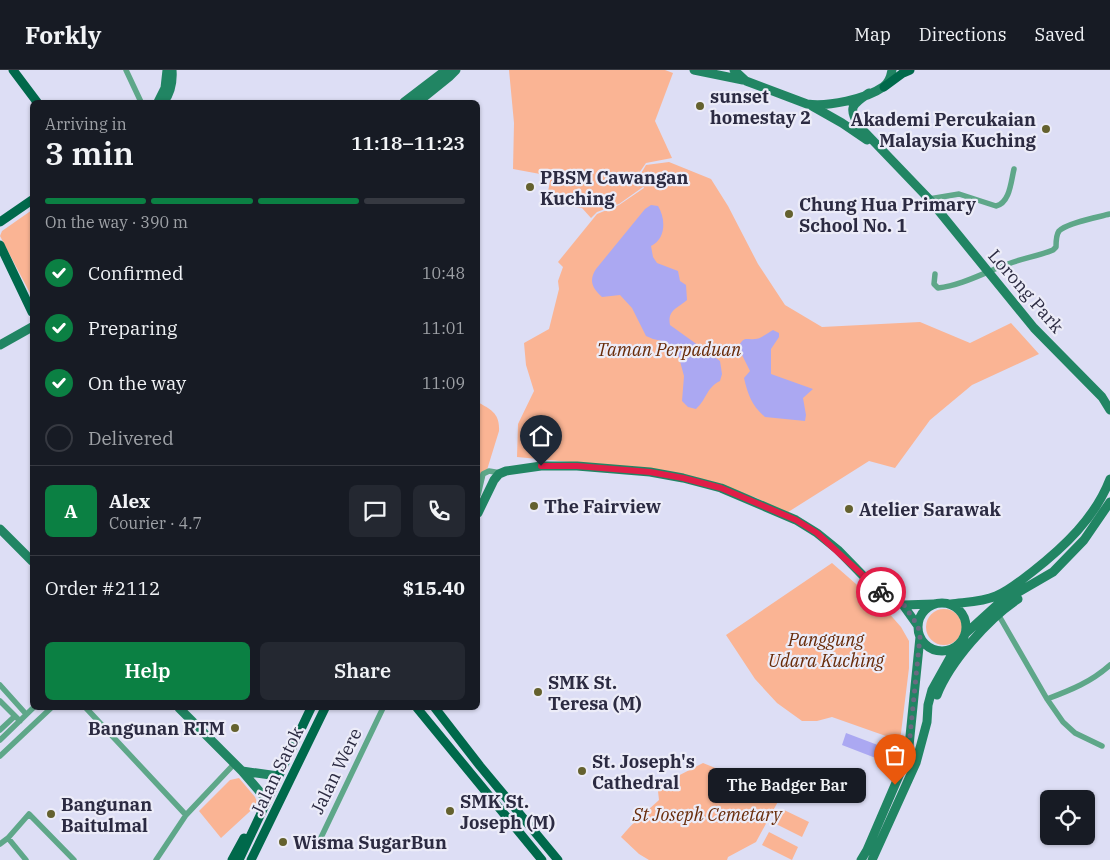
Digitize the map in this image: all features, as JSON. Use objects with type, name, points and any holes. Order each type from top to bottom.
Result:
[{"type":"main road","points":[[159,100],[165,88],[167,70]]},
{"type":"main road","points":[[166,100],[169,96],[173,80],[172,70]]},
{"type":"main road","points":[[407,100],[446,70]]},
{"type":"main road","points":[[421,100],[456,70]]},
{"type":"main road","points":[[694,70],[746,81],[807,104],[842,123],[879,148]]},
{"type":"main road","points":[[734,70],[746,81]]},
{"type":"main road","points":[[884,86],[892,70]]},
{"type":"main road","points":[[807,104],[844,102],[884,86],[910,70]]},
{"type":"main road","points":[[15,71],[36,100]]},
{"type":"main road","points":[[869,93],[855,103],[852,110],[853,116],[859,126],[879,148]]},
{"type":"main road","name":"Lorong Park","points":[[879,148],[929,200],[986,272],[1034,328],[1106,399],[1110,410]]},
{"type":"main road","points":[[0,222],[30,201]]},
{"type":"main road","points":[[1,251],[30,308]]},
{"type":"main road","points":[[0,345],[30,328]]},
{"type":"main road","points":[[480,509],[492,482],[506,470],[541,466],[577,466],[650,472],[683,478],[721,488],[796,520],[817,533],[838,550],[877,590],[888,598],[904,605],[951,604],[995,596],[1011,588],[1040,566],[1062,547],[1079,528],[1100,499],[1110,479]]},
{"type":"main road","points":[[872,860],[916,763],[927,722],[938,692],[956,662],[976,636],[998,614],[1058,567],[1084,540],[1110,502]]},
{"type":"main road","points":[[0,528],[30,559]]},
{"type":"main road","points":[[927,722],[928,705],[932,690],[956,647],[966,634],[998,604],[1041,580]]},
{"type":"main road","points":[[918,626],[923,613],[934,604]]},
{"type":"main road","points":[[951,604],[957,608],[965,619],[966,634]]},
{"type":"main road","points":[[861,860],[901,771],[909,746],[920,637],[918,626],[904,605]]},
{"type":"main road","points":[[920,637],[924,643],[936,651],[950,650],[956,647]]},
{"type":"main road","points":[[181,710],[242,771],[266,799]]},
{"type":"main road","name":"Jalan Satok","points":[[239,860],[310,710]]},
{"type":"main road","name":"Jalan Satok","points":[[252,860],[325,710]]},
{"type":"main road","points":[[419,710],[542,860]]},
{"type":"main road","points":[[437,710],[558,860]]},
{"type":"main road","points":[[242,771],[278,776]]},
{"type":"main road","name":"Jalan Satok","points":[[232,860],[272,789]]},
{"type":"street","points":[[126,70],[140,100]]},
{"type":"street","points":[[929,200],[959,194],[996,206],[1001,205],[1005,200],[1014,169]]},
{"type":"street","points":[[935,274],[934,284],[938,288],[963,283],[986,272],[1053,250],[1056,247],[1056,236],[1059,231],[1068,225],[1110,214]]},
{"type":"street","points":[[480,487],[483,474],[489,471],[502,473]]},
{"type":"street","points":[[998,614],[1047,699],[1069,728],[1102,746]]},
{"type":"street","points":[[1047,699],[1080,686],[1095,677],[1110,664]]},
{"type":"street","points":[[0,686],[26,714]]},
{"type":"street","points":[[0,701],[20,721]]},
{"type":"street","points":[[0,740],[31,710]]},
{"type":"street","points":[[0,756],[48,710]]},
{"type":"street","points":[[88,710],[186,815]]},
{"type":"street","name":"Jalan Were","points":[[316,848],[382,710]]},
{"type":"street","points":[[0,730],[15,716]]},
{"type":"street","points":[[156,860],[186,815],[235,764]]},
{"type":"street","points":[[0,844],[8,838],[29,814],[74,860]]},
{"type":"street","points":[[8,838],[26,860]]},
{"type":"green space","points":[[509,70],[665,70],[673,73],[655,121],[672,158],[646,163],[637,176],[643,187],[619,204],[597,212],[591,218],[582,208],[546,202],[551,176],[513,169],[514,123]]},
{"type":"green space","name":"Taman Perpaduan","points":[[669,162],[711,179],[728,206],[758,264],[785,305],[822,327],[920,322],[970,343],[1011,323],[1039,354],[972,385],[930,420],[895,468],[869,461],[785,514],[757,498],[655,470],[517,457],[518,424],[534,391],[526,365],[524,343],[549,329],[559,289],[558,281],[563,267],[558,262],[597,214],[619,205],[644,188],[639,177],[646,165]]},
{"type":"green space","points":[[30,211],[30,293],[0,236],[2,231]]},
{"type":"green space","points":[[480,403],[494,413],[498,420],[499,431],[480,493]]},
{"type":"green space","name":"Panggung Udara Kuching","points":[[832,563],[887,611],[901,627],[909,641],[909,668],[900,741],[832,717],[817,721],[802,721],[777,703],[755,679],[726,635]]},
{"type":"green space","points":[[944,609],[951,610],[957,614],[961,620],[961,634],[957,640],[951,644],[944,645],[937,644],[931,640],[927,634],[926,627],[927,620],[931,614],[937,610]]},
{"type":"green space","name":"St Joseph Cemetary","points":[[703,763],[735,776],[775,776],[787,785],[756,842],[728,857],[727,860],[649,860],[639,854],[621,837],[634,822],[659,800],[657,782],[672,779]]},
{"type":"green space","points":[[239,778],[255,797],[258,804],[221,838],[199,811],[230,780]]},
{"type":"green space","points":[[782,809],[809,822],[802,837],[772,822]]},
{"type":"green space","points":[[769,832],[798,847],[792,860],[762,845]]},
{"type":"shaded area","points":[[651,205],[658,206],[663,223],[660,239],[651,246],[653,257],[657,263],[678,271],[680,281],[686,285],[687,300],[672,313],[670,325],[720,361],[722,374],[720,381],[709,390],[696,409],[688,407],[682,401],[684,376],[678,354],[662,341],[646,336],[632,308],[620,295],[602,297],[596,291],[592,281],[596,269],[645,209]]},
{"type":"shaded area","points":[[773,330],[779,333],[779,337],[771,349],[771,374],[813,389],[803,398],[806,415],[805,421],[765,417],[751,400],[747,390],[744,378],[750,371],[738,347],[744,340],[759,338]]},
{"type":"shaded area","points":[[846,733],[891,750],[886,762],[842,745]]},
{"type":"way so far","points":[[881,592],[888,598],[904,605],[918,626],[920,637],[909,746],[895,785]]},
{"type":"place","name":"sunset homestay 2","points":[[700,106]]},
{"type":"place","name":"Akademi Percukaian Malaysia Kuching","points":[[1046,129]]},
{"type":"place","name":"PBSM Cawangan Kuching","points":[[530,187]]},
{"type":"place","name":"Chung Hua Primary School No. 1","points":[[789,214]]},
{"type":"place","name":"The Fairview","points":[[534,506]]},
{"type":"place","name":"Atelier Sarawak","points":[[849,509]]},
{"type":"place","name":"SMK St. Teresa (M)","points":[[538,692]]},
{"type":"place","name":"Bangunan RTM","points":[[235,728]]},
{"type":"place","name":"St. Joseph's Cathedral","points":[[582,771]]},
{"type":"place","name":"The Badger Bar","points":[[895,785]]},
{"type":"place","name":"SMK St. Joseph (M)","points":[[450,811]]},
{"type":"place","name":"Bangunan Baitulmal","points":[[51,814]]},
{"type":"place","name":"Wisma SugarBun","points":[[283,842]]},
{"type":"route","points":[[541,466],[577,466],[650,472],[721,488],[796,520],[817,533],[838,550],[881,592]]}]
